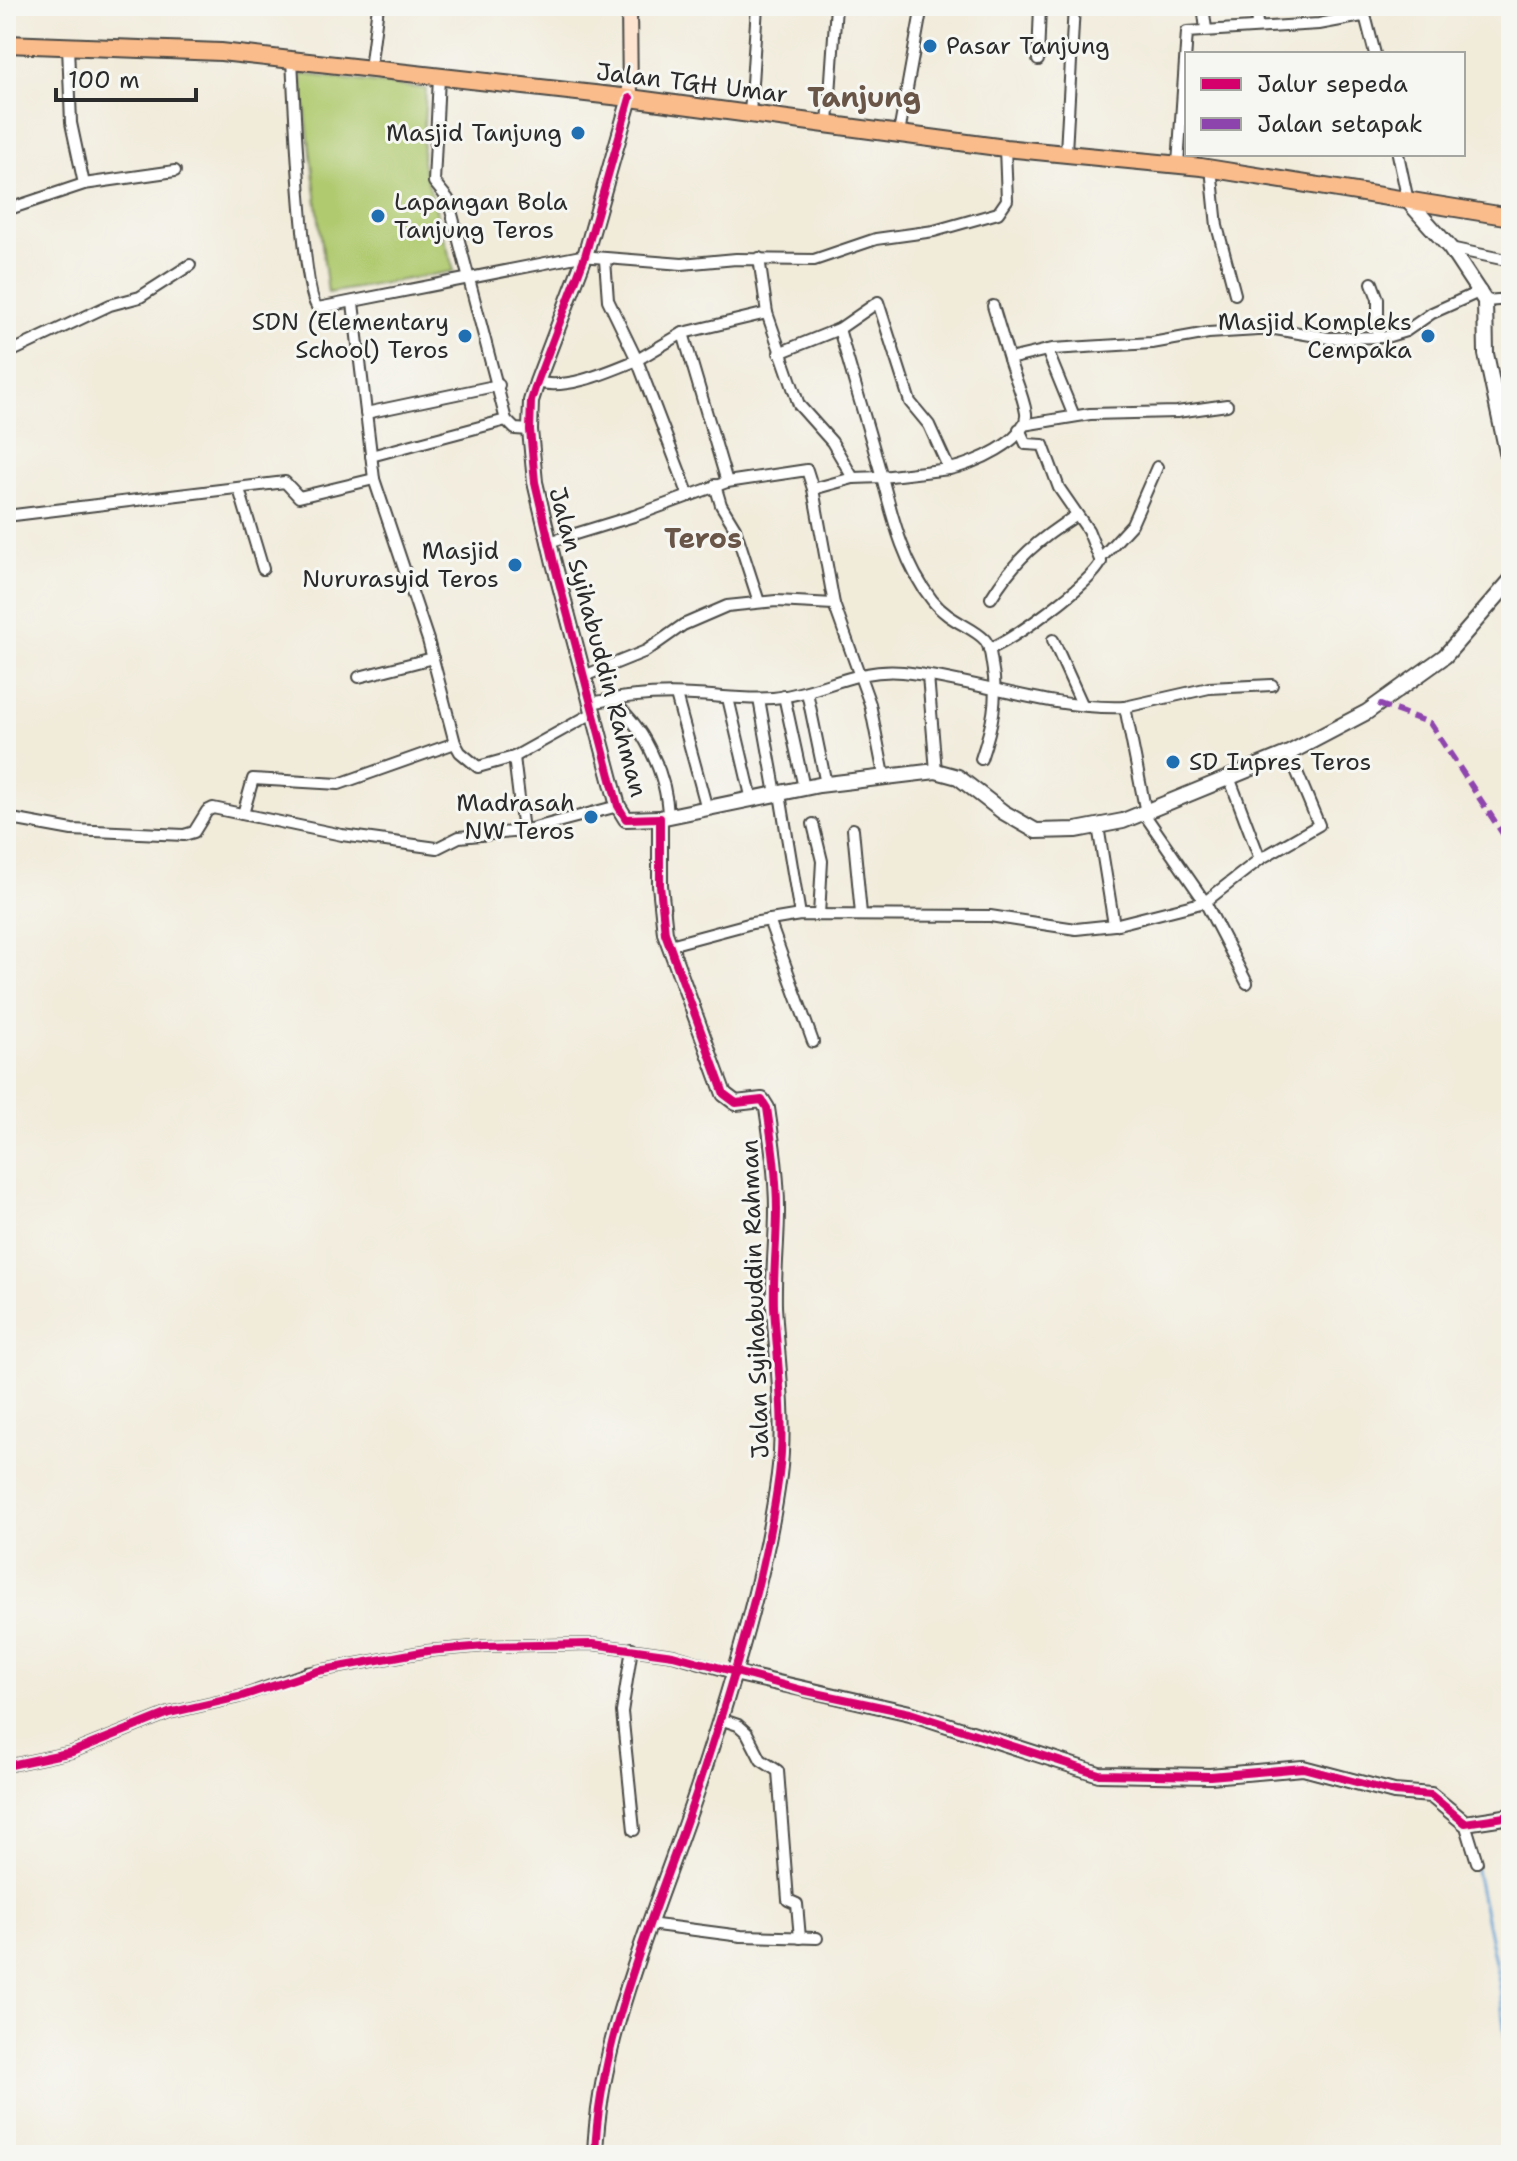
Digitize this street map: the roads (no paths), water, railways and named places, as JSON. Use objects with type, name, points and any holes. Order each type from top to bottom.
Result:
[{"type":"main road","points":[[629,6],[630,98]]},
{"type":"main road","name":"Jalan TGH Umar","points":[[6,44],[221,52],[630,98],[1005,148],[1211,168],[1511,217]]},
{"type":"street","points":[[370,69],[378,6]]},
{"type":"street","points":[[750,114],[757,6]]},
{"type":"street","points":[[828,124],[836,6]]},
{"type":"street","points":[[899,133],[922,6]]},
{"type":"street","points":[[1038,60],[1040,6]]},
{"type":"street","points":[[1066,152],[1074,6]]},
{"type":"street","points":[[1203,6],[1206,29]]},
{"type":"street","points":[[1256,6],[1257,27]]},
{"type":"street","points":[[1178,164],[1184,37],[1190,30],[1319,24],[1363,16],[1374,52]]},
{"type":"street","points":[[68,46],[71,123],[84,184]]},
{"type":"street","points":[[292,60],[312,302],[320,308],[585,256],[605,260],[644,259],[690,264],[759,258],[814,260],[876,239],[934,231],[998,213],[1007,200],[1005,148]]},
{"type":"street","points":[[439,77],[433,177],[448,199],[506,420],[515,429],[530,430]]},
{"type":"street","name":"Jalan Syihabuddin Rahman","points":[[595,2155],[603,2090],[649,1924],[734,1673],[781,1462],[774,1283],[775,1166],[765,1102],[758,1099],[736,1103],[726,1099],[670,945],[660,885],[664,817],[626,819],[618,806],[535,482],[530,430],[531,401],[585,256],[630,98]]},
{"type":"street","points":[[1398,156],[1408,201],[1450,248],[1483,296],[1486,354],[1511,471]]},
{"type":"street","points":[[1211,168],[1217,226],[1235,294]]},
{"type":"street","points":[[6,210],[84,184],[175,171]]},
{"type":"street","points":[[1450,248],[1511,261]]},
{"type":"street","points":[[759,258],[767,313],[799,405],[832,442],[853,478]]},
{"type":"street","points":[[605,260],[608,300],[637,360],[689,496]]},
{"type":"street","points":[[6,354],[110,305],[146,294],[190,265]]},
{"type":"street","points":[[1372,283],[1378,299],[1378,337]]},
{"type":"street","points":[[1009,359],[1047,350],[1275,329],[1329,338],[1378,337],[1400,334],[1432,313],[1483,296],[1511,299]]},
{"type":"street","points":[[353,303],[374,479],[433,658],[455,743],[460,752],[478,767],[514,757],[609,699],[676,695],[759,699],[807,692],[860,673],[902,672],[997,693],[1125,707],[1197,690],[1272,685]]},
{"type":"street","points":[[779,353],[839,329],[879,303],[910,402],[929,425],[949,469]]},
{"type":"street","points":[[813,489],[853,478],[949,469],[990,456],[1021,427],[1026,413],[993,306]]},
{"type":"street","points":[[537,382],[555,384],[585,377],[637,360],[683,333],[767,313]]},
{"type":"street","points":[[839,329],[903,548],[925,591],[945,615],[983,639],[989,649],[997,693],[993,725],[981,759]]},
{"type":"street","points":[[683,333],[727,482]]},
{"type":"street","points":[[1047,350],[1074,416]]},
{"type":"street","points":[[366,413],[499,385]]},
{"type":"street","points":[[1021,427],[1074,416],[1177,412],[1227,405]]},
{"type":"street","points":[[371,456],[506,420]]},
{"type":"street","points":[[1021,427],[1026,444],[1043,445],[1059,488],[1100,559]]},
{"type":"street","points":[[989,649],[1019,634],[1095,571],[1100,559],[1132,524],[1157,467]]},
{"type":"street","points":[[549,542],[715,485],[807,470],[834,604],[860,673],[884,775]]},
{"type":"street","points":[[6,516],[285,482],[299,497],[374,479]]},
{"type":"street","points":[[715,485],[721,505],[735,528],[759,602]]},
{"type":"street","points":[[239,489],[263,569]]},
{"type":"street","points":[[991,598],[1014,563],[1045,535],[1077,515]]},
{"type":"street","points":[[609,699],[630,719],[653,760],[666,791],[664,817],[826,784],[936,771],[958,777],[1003,812],[1036,831],[1098,826],[1145,813],[1289,753],[1367,712],[1433,666],[1459,642],[1511,580]]},
{"type":"street","points":[[584,676],[646,651],[694,620],[727,606],[759,602],[834,604]]},
{"type":"street","points":[[1053,640],[1082,704]]},
{"type":"street","points":[[359,677],[433,658]]},
{"type":"street","points":[[928,676],[936,771]]},
{"type":"street","points":[[807,692],[826,784]]},
{"type":"street","points":[[676,695],[707,809]]},
{"type":"street","points":[[784,696],[804,788]]},
{"type":"street","points":[[728,698],[752,800]]},
{"type":"street","points":[[759,699],[800,915]]},
{"type":"street","points":[[1125,707],[1145,813],[1205,902],[1247,983]]},
{"type":"street","points":[[243,814],[253,779],[334,785],[455,743]]},
{"type":"street","points":[[670,945],[800,915],[990,916],[1076,929],[1114,925],[1205,902],[1260,859],[1319,825],[1289,753]]},
{"type":"street","points":[[514,757],[523,831]]},
{"type":"street","points":[[1229,777],[1260,859]]},
{"type":"street","points":[[6,818],[72,830],[184,835],[198,828],[210,808],[342,835],[437,848],[459,837],[523,831],[618,806]]},
{"type":"street","points":[[813,824],[822,855],[819,915]]},
{"type":"street","points":[[1098,826],[1114,925]]},
{"type":"street","points":[[853,829],[861,914]]},
{"type":"street","points":[[769,920],[813,1042]]},
{"type":"street","points":[[6,1766],[72,1752],[169,1713],[239,1697],[307,1673],[383,1658],[485,1646],[559,1643],[632,1648],[673,1655],[734,1673],[910,1713],[1099,1774],[1210,1776],[1303,1768],[1394,1792],[1431,1795],[1465,1823],[1477,1862]]},
{"type":"street","points":[[632,1648],[622,1712],[634,1830]]},
{"type":"street","points":[[720,1719],[738,1725],[747,1733],[761,1760],[778,1771],[788,1900],[797,1904],[800,1938]]},
{"type":"street","points":[[1465,1823],[1511,1816]]},
{"type":"street","points":[[649,1924],[741,1936],[817,1938]]},
{"type":"waterway","points":[[1475,1866],[1500,1986],[1511,2101]]},
{"type":"place","name":"Pasar Tanjung","points":[[930,46]]},
{"type":"place","name":"Masjid Tanjung","points":[[578,133]]},
{"type":"place","name":"Lapangan Bola Tanjung Teros","points":[[378,216]]},
{"type":"place","name":"SDN (Elementary School) Teros","points":[[465,336]]},
{"type":"place","name":"Masjid Kompleks Cempaka","points":[[1428,336]]},
{"type":"place","name":"Masjid Nururasyid Teros","points":[[515,565]]},
{"type":"place","name":"SD Inpres Teros","points":[[1173,762]]},
{"type":"place","name":"Madrasah NW Teros","points":[[591,817]]},
{"type":"district","name":"Tanjung","points":[[864,97]]},
{"type":"district","name":"Teros","points":[[703,538]]}]
